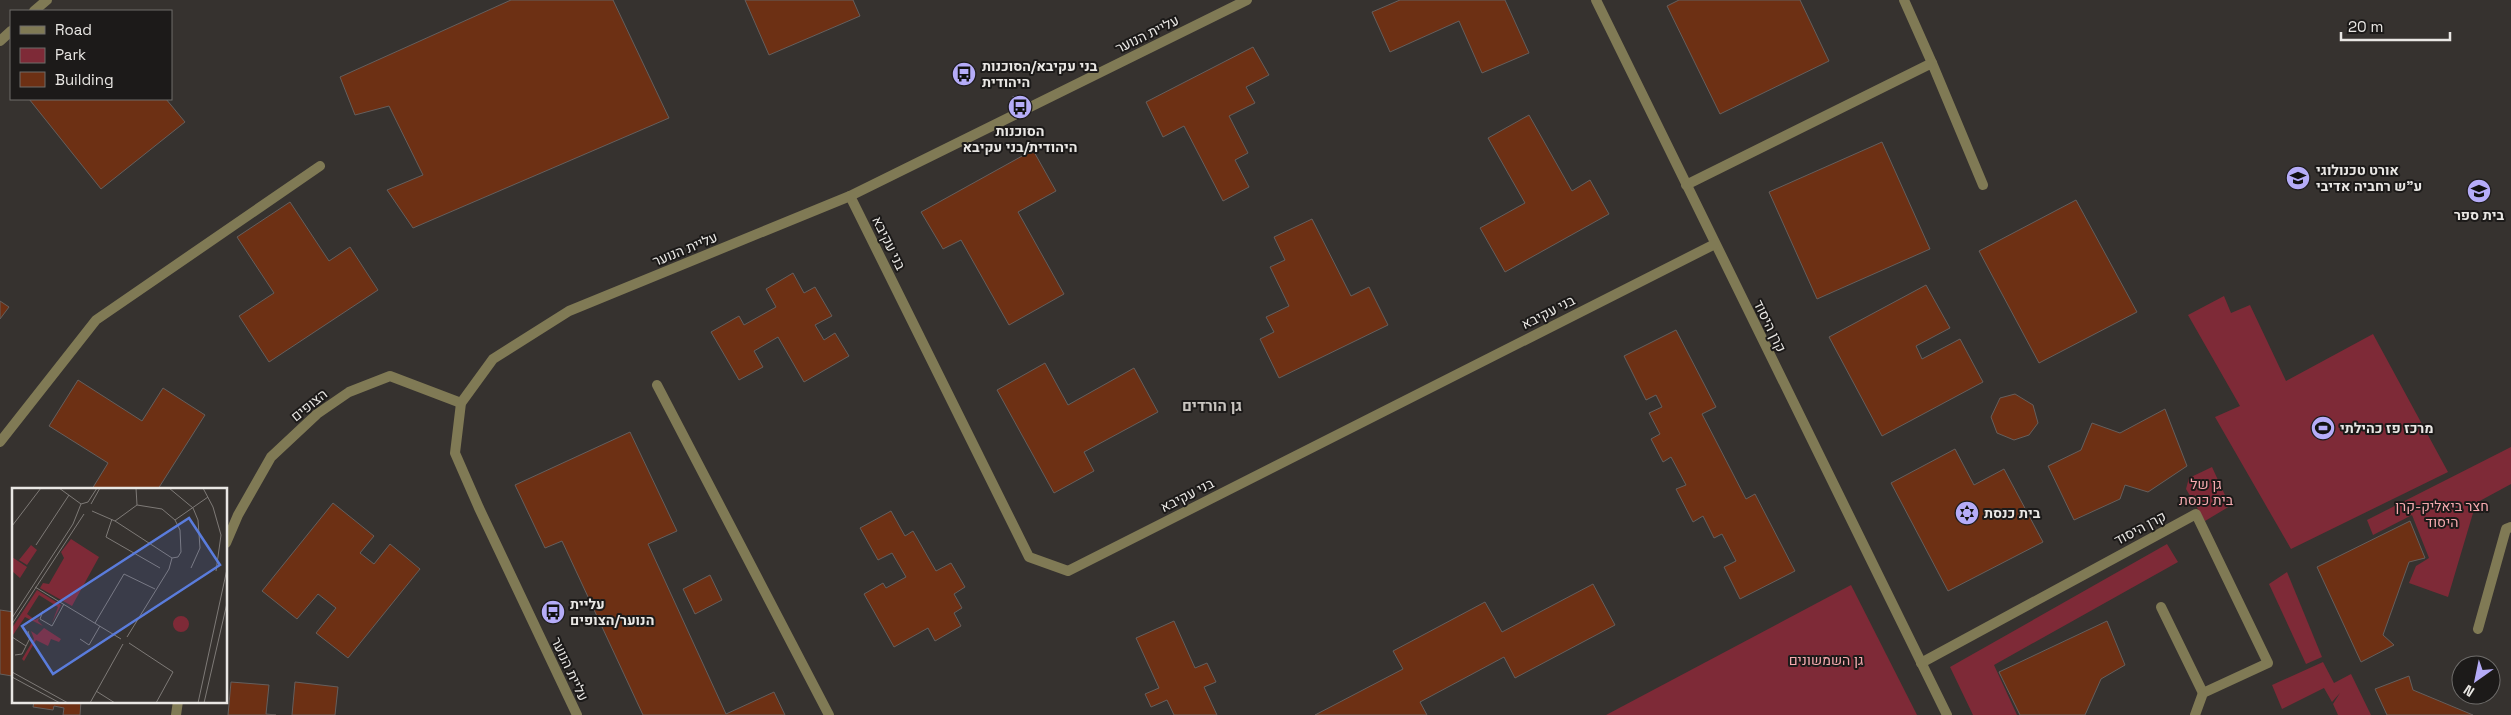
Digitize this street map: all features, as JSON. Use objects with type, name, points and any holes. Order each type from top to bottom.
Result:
[{"type":"street","points":[[35,10],[47,0]]},
{"type":"street","name":"עליית הנוער","points":[[577,715],[455,453],[461,403],[493,359],[569,311],[850,196],[1247,0]]},
{"type":"street","name":"קרן היסוד","points":[[1596,0],[1947,715]]},
{"type":"street","points":[[1904,0],[1983,185]]},
{"type":"street","points":[[0,41],[10,32]]},
{"type":"street","points":[[1686,185],[1932,63]]},
{"type":"street","points":[[0,442],[96,320],[320,166]]},
{"type":"street","name":"בני עקיבא","points":[[850,196],[1029,557],[1068,571],[1715,244]]},
{"type":"street","name":"הצופים","points":[[228,538],[238,515],[270,457],[317,414],[349,392],[390,376],[461,403]]},
{"type":"street","points":[[656,385],[829,715]]},
{"type":"street","name":"קרן היסוד","points":[[1921,663],[2196,514],[2268,663],[2203,693]]},
{"type":"street","points":[[2478,629],[2506,529],[2511,526]]},
{"type":"street","points":[[2161,607],[2203,693],[2195,715]]},
{"type":"street","points":[[176,715],[178,702]]},
{"type":"green space","name":"מרכז פז כהילתי","points":[[2224,296],[2231,313],[2250,305],[2286,381],[2373,334],[2448,472],[2291,549],[2215,417],[2240,406],[2188,315]]},
{"type":"green space","name":"חצר ביאליק-קרן היסוד","points":[[2511,447],[2511,484],[2476,503],[2448,597],[2409,583],[2416,566],[2429,558],[2412,515],[2373,535],[2367,520]]},
{"type":"green space","name":"גן של בית כנסת","points":[[2212,467],[2230,506],[2205,521],[2186,489],[2189,478]]},
{"type":"green space","points":[[2167,544],[2178,562],[1994,665],[2017,715],[1973,715],[1950,667]]},
{"type":"green space","points":[[2287,572],[2322,657],[2306,664],[2269,584]]},
{"type":"green space","name":"גן השמשונים","points":[[1851,585],[1917,715],[1606,715]]},
{"type":"green space","points":[[2323,662],[2334,683],[2351,674],[2371,715],[2338,715],[2333,704],[2340,693],[2332,702],[2324,688],[2282,709],[2272,685]]},
{"type":"building","points":[[511,0],[613,0],[669,118],[413,228],[387,190],[423,175],[389,106],[355,115],[340,77]]},
{"type":"building","points":[[745,0],[853,0],[860,16],[769,55]]},
{"type":"building","points":[[1400,0],[1505,0],[1529,53],[1482,73],[1459,21],[1390,52],[1372,12]]},
{"type":"building","points":[[1679,0],[1800,0],[1829,61],[1720,114],[1667,6]]},
{"type":"building","points":[[1253,47],[1269,75],[1246,87],[1255,103],[1229,116],[1248,153],[1235,160],[1249,187],[1223,201],[1184,126],[1163,137],[1146,102]]},
{"type":"building","points":[[30,100],[167,100],[185,122],[101,189]]},
{"type":"building","points":[[1529,115],[1572,191],[1590,180],[1609,214],[1505,272],[1480,228],[1525,203],[1488,138]]},
{"type":"building","points":[[1882,142],[1930,249],[1817,299],[1769,192]]},
{"type":"building","points":[[1033,150],[1056,191],[1018,212],[1064,294],[1009,325],[961,240],[943,249],[921,212]]},
{"type":"building","points":[[2076,200],[2137,312],[2039,363],[1979,251]]},
{"type":"building","points":[[290,202],[329,261],[350,247],[378,290],[269,362],[239,316],[274,293],[237,237]]},
{"type":"building","points":[[1312,219],[1351,296],[1369,287],[1388,325],[1279,378],[1260,339],[1274,332],[1266,317],[1289,306],[1270,267],[1285,260],[1274,237]]},
{"type":"building","points":[[793,273],[804,293],[815,287],[832,316],[815,325],[824,340],[835,333],[849,356],[804,382],[778,337],[754,351],[763,367],[739,380],[711,332],[739,316],[744,325],[776,307],[766,289]]},
{"type":"building","points":[[1926,285],[1950,328],[1916,346],[1922,359],[1960,339],[1983,382],[1882,436],[1829,337]]},
{"type":"building","points":[[0,301],[9,307],[0,319]]},
{"type":"building","points":[[1676,330],[1716,407],[1702,414],[1746,499],[1755,494],[1795,571],[1740,599],[1724,567],[1736,561],[1722,534],[1714,538],[1703,516],[1693,522],[1676,489],[1686,485],[1671,457],[1663,462],[1651,439],[1660,434],[1649,413],[1662,407],[1656,395],[1646,400],[1624,356]]},
{"type":"building","points":[[1045,363],[1068,405],[1134,368],[1158,412],[1084,452],[1094,471],[1054,493],[997,390]]},
{"type":"building","points":[[78,380],[142,421],[163,388],[205,415],[159,488],[93,488],[108,463],[49,426]]},
{"type":"building","points":[[2015,394],[2033,405],[2038,423],[2029,435],[2014,440],[1997,433],[1991,417],[2000,398]]},
{"type":"building","name":"בית כנסת","points":[[2165,409],[2187,466],[2148,492],[2125,485],[2120,499],[2074,520],[2048,466],[2081,450],[2092,423],[2120,433]]},
{"type":"building","points":[[630,432],[677,531],[648,544],[726,714],[774,692],[785,715],[643,715],[562,541],[545,548],[515,485]]},
{"type":"building","name":"בית כנסת","points":[[1955,449],[1974,485],[2004,469],[2043,542],[1948,591],[1891,483]]},
{"type":"building","points":[[333,503],[374,536],[360,553],[374,564],[390,544],[420,569],[348,658],[316,633],[336,608],[318,594],[297,619],[262,591]]},
{"type":"building","points":[[891,511],[905,536],[913,531],[936,571],[951,563],[965,587],[954,594],[962,608],[954,613],[961,626],[935,641],[928,628],[894,647],[864,594],[883,583],[886,588],[906,577],[892,553],[878,560],[860,528]]},
{"type":"building","points":[[2410,521],[2425,558],[2409,562],[2383,635],[2394,645],[2361,662],[2317,567]]},
{"type":"building","points":[[710,575],[722,600],[695,614],[683,589]]},
{"type":"building","points":[[1593,584],[1615,625],[1515,678],[1504,657],[1420,702],[1427,715],[1315,715],[1403,669],[1393,651],[1485,602],[1502,632]]},
{"type":"building","points":[[0,610],[12,612],[12,676],[0,674]]},
{"type":"building","points":[[1174,621],[1195,668],[1207,663],[1216,682],[1204,687],[1217,715],[1174,715],[1167,700],[1151,707],[1145,694],[1159,688],[1136,638]]},
{"type":"building","points":[[2107,621],[2125,665],[2101,679],[2085,715],[2020,715],[1999,672]]},
{"type":"building","points":[[2409,676],[2413,690],[2473,715],[2387,715],[2375,689]]},
{"type":"building","points":[[231,682],[269,685],[266,714],[276,715],[228,715]]},
{"type":"building","points":[[295,682],[338,687],[335,715],[292,715]]},
{"type":"building","points":[[34,702],[81,702],[80,715],[63,715],[64,708],[54,706],[53,710],[33,707]]},
{"type":"place","name":"בני עקיבא/הסוכנות היהודית","points":[[964,74]]},
{"type":"place","name":"הסוכנות היהודית/בני עקיבא","points":[[1020,107]]},
{"type":"place","name":"אורט טכנולוגי ע\"ש רחביה אדיבי","points":[[2298,178]]},
{"type":"place","name":"בית ספר","points":[[2479,191]]},
{"type":"place","name":"מרכז פז כהילתי","points":[[2323,428]]},
{"type":"place","name":"בית כנסת","points":[[1967,513]]},
{"type":"place","name":"עליית הנוער/הצופים","points":[[553,612]]},
{"type":"district","name":"גן הורדים","points":[[1212,406]]}]
